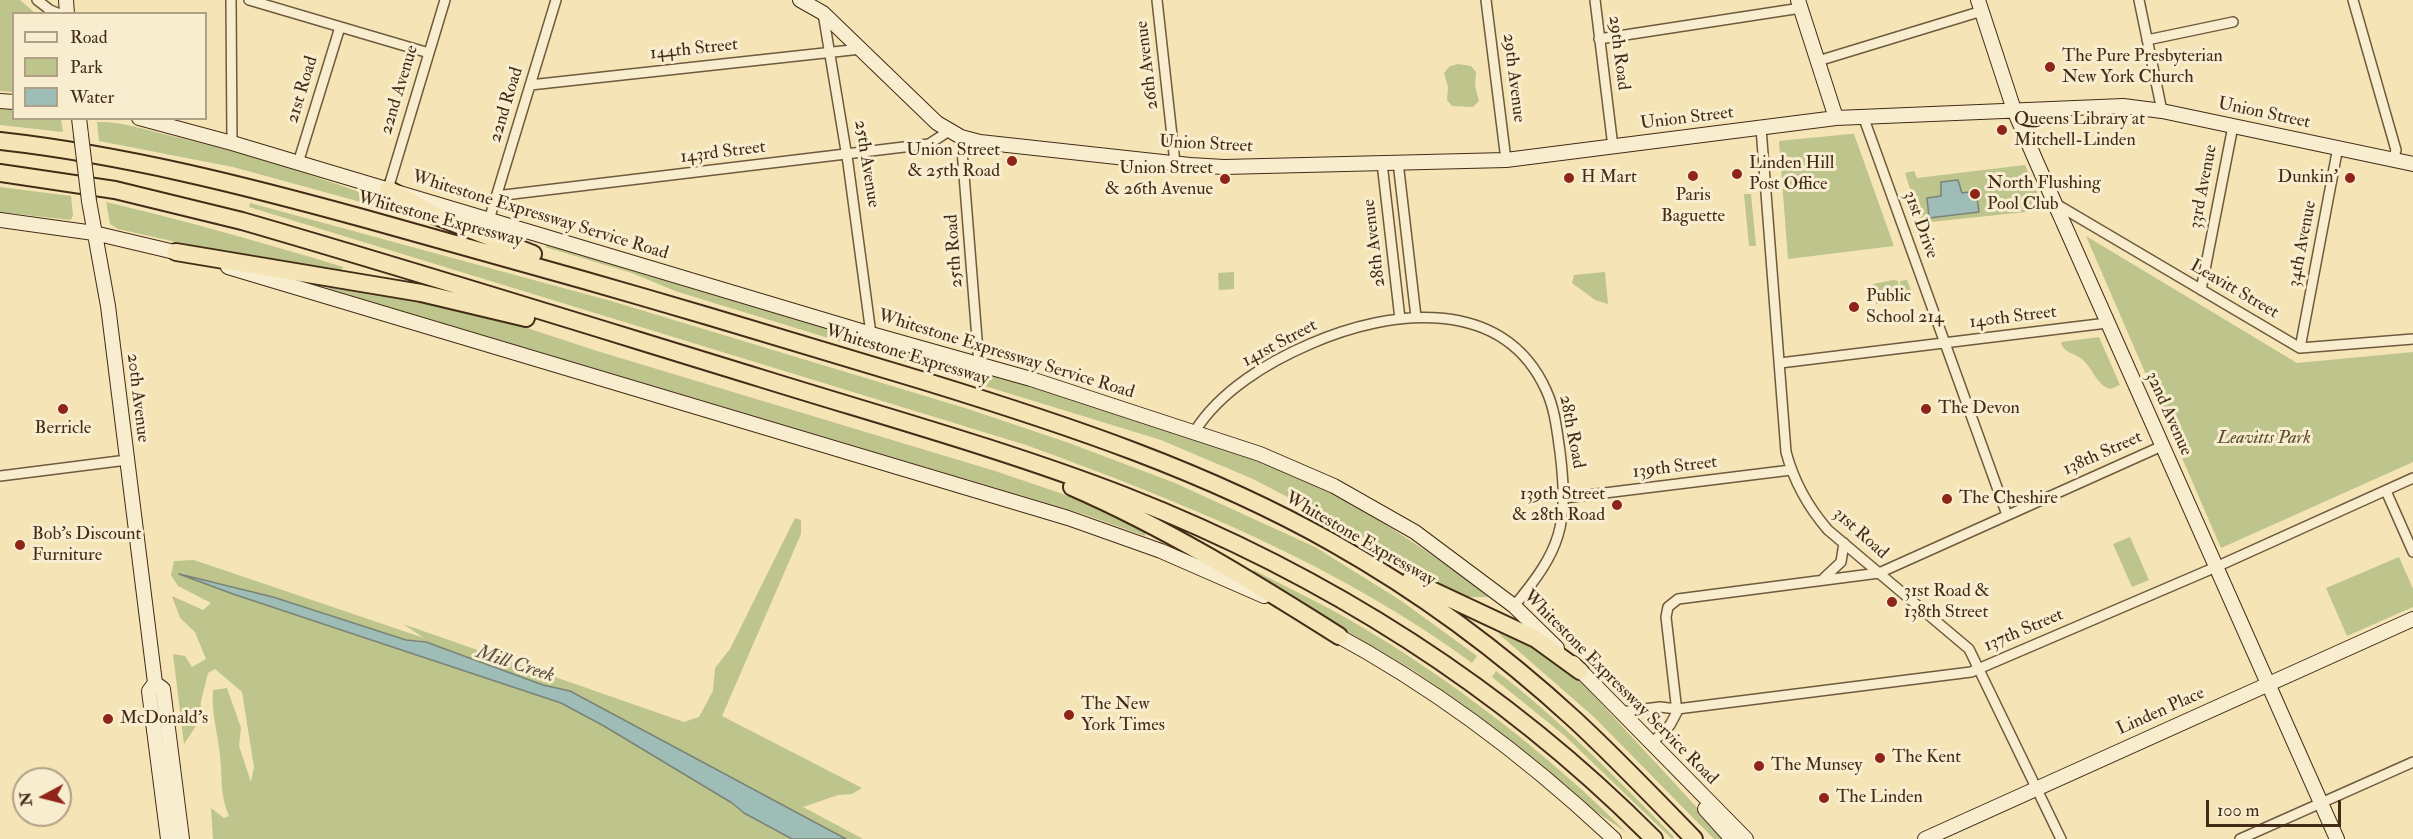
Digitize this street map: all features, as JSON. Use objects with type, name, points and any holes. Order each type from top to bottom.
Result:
[{"type":"highway","name":"Whitestone Expressway","points":[[0,141],[137,162],[234,184],[506,257],[744,326],[981,399],[1083,434],[1215,484],[1319,535],[1406,587],[1459,624],[1512,665],[1594,738],[1689,834]]},
{"type":"highway","points":[[0,172],[97,186],[211,212],[969,443],[1064,474],[1164,512],[1254,552],[1334,594],[1405,636],[1474,683],[1544,738],[1617,802],[1654,839]]},
{"type":"highway","points":[[388,189],[436,216],[502,243],[744,326]]},
{"type":"highway","points":[[176,252],[432,295],[733,370]]},
{"type":"highway","points":[[969,443],[1143,520],[1253,582],[1339,636]]},
{"type":"highway","points":[[1319,535],[1531,637],[1581,671]]},
{"type":"main road","points":[[800,0],[821,7],[924,112],[955,134]]},
{"type":"main road","points":[[1799,4],[1836,117]]},
{"type":"main road","name":"32nd Avenue","points":[[1980,6],[2014,110],[2337,839]]},
{"type":"main road","name":"Union Street","points":[[955,134],[980,142],[1224,167],[1506,160],[1836,117],[2123,106],[2162,111],[2413,164]]},
{"type":"main road","name":"20th Avenue","points":[[79,120],[94,233],[106,291],[155,683],[163,689],[182,839]]},
{"type":"main road","name":"Whitestone Expressway Service Road","points":[[146,120],[232,143],[871,334],[979,364],[1195,431],[1273,458],[1366,504],[1424,538],[1514,606],[1746,839]]},
{"type":"main road","points":[[0,220],[94,233],[176,252],[491,344],[1084,523],[1146,545],[1214,573],[1281,605],[1339,636],[1409,678],[1490,735],[1560,790],[1614,839]]},
{"type":"main road","name":"Linden Place","points":[[1924,839],[2413,619]]},
{"type":"main road","name":"20th Avenue","points":[[155,683],[148,691],[168,839]]},
{"type":"main road","points":[[1682,775],[1707,812],[1732,839]]},
{"type":"street","points":[[37,0],[55,12]]},
{"type":"street","points":[[231,0],[232,143]]},
{"type":"street","points":[[249,0],[429,53]]},
{"type":"street","name":"22nd Avenue","points":[[388,189],[445,0]]},
{"type":"street","name":"22nd Road","points":[[489,220],[556,0]]},
{"type":"street","name":"26th Avenue","points":[[1157,0],[1175,163]]},
{"type":"street","name":"29th Avenue","points":[[1486,0],[1506,160]]},
{"type":"street","name":"29th Road","points":[[1594,0],[1613,147]]},
{"type":"street","points":[[2139,0],[2162,111]]},
{"type":"street","points":[[2354,0],[2396,150],[2393,160]]},
{"type":"street","points":[[1599,39],[1799,4]]},
{"type":"street","points":[[1818,61],[1980,6]]},
{"type":"street","name":"25th Avenue","points":[[821,7],[847,154],[871,334]]},
{"type":"street","points":[[2147,40],[2233,22]]},
{"type":"street","name":"21st Road","points":[[298,163],[340,27]]},
{"type":"street","name":"144th Street","points":[[530,85],[861,49]]},
{"type":"street","name":"31st Drive","points":[[1863,116],[2007,515]]},
{"type":"street","name":"33rd Avenue","points":[[2201,290],[2233,126]]},
{"type":"street","name":"31st Road","points":[[1761,128],[1786,452],[1791,470],[1814,514],[1844,543],[1969,649],[2061,839]]},
{"type":"street","name":"143rd Street","points":[[496,196],[929,144],[955,134]]},
{"type":"street","name":"25th Road","points":[[955,134],[979,364]]},
{"type":"street","name":"34th Avenue","points":[[2300,348],[2338,147]]},
{"type":"street","name":"28th Avenue","points":[[1398,162],[1416,317]]},
{"type":"street","name":"28th Avenue","points":[[1382,163],[1400,319]]},
{"type":"street","name":"Leavitt Street","points":[[2054,203],[2300,348]]},
{"type":"street","name":"28th Road","points":[[1400,319],[1416,317],[1451,319],[1482,327],[1505,340],[1529,362],[1545,389],[1553,410],[1564,498],[1561,530],[1553,552],[1534,582],[1514,606]]},
{"type":"street","name":"141st Street","points":[[1195,431],[1212,410],[1233,391],[1264,368],[1292,352],[1351,329],[1400,319]]},
{"type":"street","name":"140th Street","points":[[1780,363],[2107,323]]},
{"type":"street","points":[[2300,348],[2413,339]]},
{"type":"street","name":"138th Street","points":[[1677,709],[1666,620],[1670,605],[1678,599],[1879,573],[2163,446]]},
{"type":"street","points":[[0,476],[127,460]]},
{"type":"street","name":"139th Street","points":[[1564,498],[1791,470]]},
{"type":"street","name":"137th Street","points":[[1620,712],[1660,707],[1677,709],[1960,674],[1980,668],[2216,567],[2413,478]]},
{"type":"street","points":[[2386,491],[2413,552]]},
{"type":"street","points":[[1823,579],[1841,562],[1844,543]]},
{"type":"street","points":[[1652,744],[1672,723],[1677,709]]},
{"type":"street","points":[[2240,839],[2413,762]]},
{"type":"green space","points":[[0,0],[20,0],[34,12],[12,12],[12,92],[0,91]]},
{"type":"green space","points":[[1458,64],[1471,66],[1476,72],[1475,86],[1479,101],[1473,107],[1452,106],[1447,100],[1448,87],[1444,73],[1450,66]]},
{"type":"green space","points":[[0,109],[12,109],[12,120],[61,120],[63,132],[0,125]]},
{"type":"green space","points":[[97,122],[131,126],[222,149],[308,174],[392,204],[390,210],[233,167],[99,141]]},
{"type":"green space","points":[[1854,134],[1894,246],[1788,259],[1779,141]]},
{"type":"green space","name":"North Flushing Pool Club","points":[[2025,165],[2045,210],[1921,223],[1905,173],[1914,171],[1917,178]]},
{"type":"green space","points":[[0,187],[71,196],[73,215],[71,220],[0,212]]},
{"type":"green space","points":[[1744,194],[1751,194],[1756,246],[1749,246]]},
{"type":"green space","points":[[106,202],[343,267],[341,273],[221,252],[118,229],[110,224]]},
{"type":"green space","points":[[250,203],[611,301],[968,409],[1069,443],[1175,483],[1315,547],[1400,600],[1477,656],[1472,663],[1367,595],[1257,538],[1143,489],[1026,445],[249,207]]},
{"type":"green space","name":"Leavitts Park","points":[[2086,236],[2297,363],[2413,352],[2413,462],[2221,548]]},
{"type":"green space","points":[[547,245],[732,301],[1050,392],[1260,462],[1299,478],[1357,507],[1415,544],[1490,597],[1470,597],[1453,591],[1349,529],[1253,479],[1161,440],[675,291],[632,273],[545,247]]},
{"type":"green space","points":[[1234,272],[1234,289],[1219,290],[1218,273]]},
{"type":"green space","points":[[1605,272],[1608,304],[1595,300],[1572,283],[1574,275]]},
{"type":"green space","points":[[1907,280],[1913,296],[1902,299],[1900,281]]},
{"type":"green space","points":[[1898,281],[1901,301],[1876,304],[1873,284]]},
{"type":"green space","points":[[331,284],[416,299],[518,325],[995,471],[1060,493],[1133,523],[1146,532],[1145,536],[1083,514],[329,289]]},
{"type":"green space","points":[[2099,337],[2120,385],[2110,389],[2101,384],[2080,357],[2064,349],[2061,342]]},
{"type":"green space","points":[[795,518],[801,520],[801,534],[722,716],[862,788],[852,794],[838,795],[803,807],[863,839],[846,839],[570,691],[543,685],[417,640],[406,640],[273,597],[187,576],[233,594],[561,703],[604,726],[732,803],[744,813],[792,839],[213,839],[211,808],[224,818],[229,816],[223,793],[213,690],[227,688],[241,728],[239,746],[251,782],[254,767],[242,692],[215,669],[208,673],[201,701],[200,720],[184,744],[173,654],[185,656],[192,667],[206,659],[195,632],[180,618],[172,596],[203,610],[211,603],[178,586],[171,575],[174,561],[194,560],[424,638],[403,624],[684,722],[699,717],[713,691],[715,668],[730,649]]},
{"type":"green space","points":[[2130,537],[2149,580],[2132,587],[2113,544]]},
{"type":"green space","points":[[2399,557],[2413,589],[2413,607],[2347,636],[2326,588]]},
{"type":"green space","points":[[1254,570],[1355,623],[1462,693],[1532,747],[1597,803],[1626,832],[1589,807],[1549,771],[1462,704],[1413,670],[1255,578],[1251,573]]},
{"type":"green space","points":[[1502,629],[1531,641],[1571,671],[1726,839],[1714,839],[1594,717],[1499,634]]},
{"type":"green space","points":[[1496,671],[1566,730],[1674,837],[1672,839],[1565,736],[1492,677]]},
{"type":"water","points":[[1958,180],[1962,193],[1976,191],[1979,212],[1929,218],[1927,198],[1941,196],[1941,182]]},
{"type":"water","points":[[179,574],[273,597],[406,640],[426,642],[543,685],[570,691],[846,839],[792,839],[744,813],[732,803],[604,726],[561,703]]},
{"type":"place","name":"The Pure Presbyterian New York Church","points":[[2050,67]]},
{"type":"place","name":"Queens Library at Mitchell-Linden","points":[[2002,130]]},
{"type":"place","name":"Union Street & 25th Road","points":[[1012,161]]},
{"type":"place","name":"Linden Hill Post Office","points":[[1737,174]]},
{"type":"place","name":"Paris Baguette","points":[[1693,176]]},
{"type":"place","name":"H Mart","points":[[1569,178]]},
{"type":"place","name":"Dunkin'","points":[[2350,178]]},
{"type":"place","name":"Union Street & 26th Avenue","points":[[1225,179]]},
{"type":"place","name":"North Flushing Pool Club","points":[[1975,194]]},
{"type":"place","name":"Public School 214","points":[[1854,307]]},
{"type":"place","name":"Berricle","points":[[63,409]]},
{"type":"place","name":"The Devon","points":[[1926,409]]},
{"type":"place","name":"The Cheshire","points":[[1947,499]]},
{"type":"place","name":"139th Street & 28th Road","points":[[1617,505]]},
{"type":"place","name":"Bob's Discount Furniture","points":[[20,545]]},
{"type":"place","name":"31st Road & 138th Street","points":[[1892,602]]},
{"type":"place","name":"The New York Times","points":[[1069,715]]},
{"type":"place","name":"McDonald's","points":[[108,719]]},
{"type":"place","name":"The Kent","points":[[1880,758]]},
{"type":"place","name":"The Munsey","points":[[1759,766]]},
{"type":"place","name":"The Linden","points":[[1824,798]]},
{"type":"water label","name":"Mill Creek","points":[[515,665]]}]
